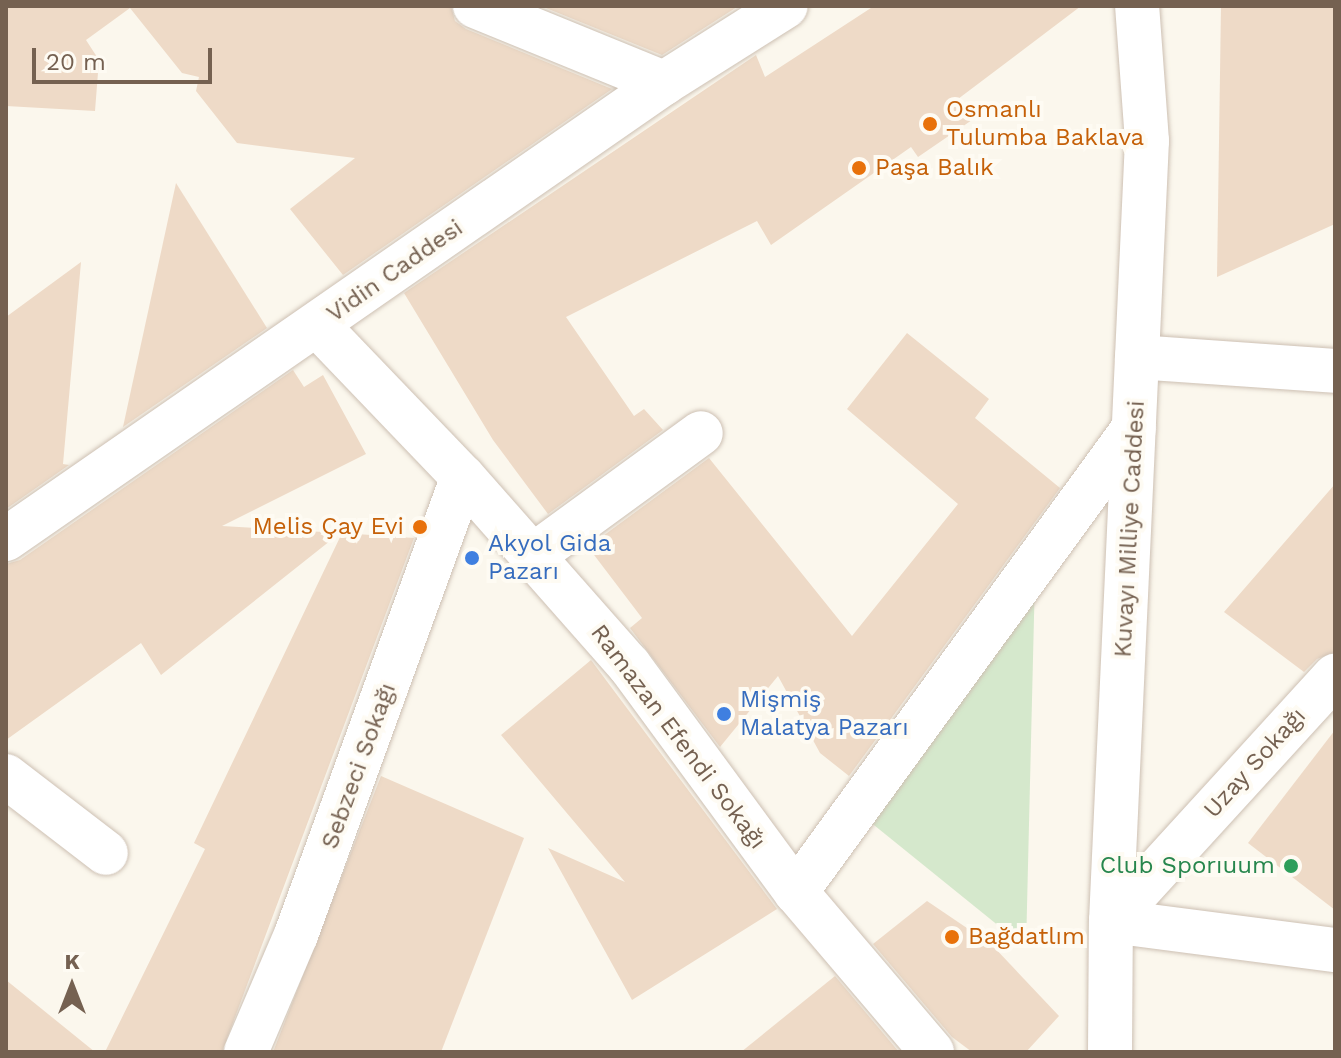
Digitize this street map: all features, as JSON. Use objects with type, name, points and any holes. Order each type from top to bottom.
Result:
[{"type":"street","points":[[475,6],[664,83]]},
{"type":"street","name":"Vidin Caddesi","points":[[6,539],[664,83],[786,6]]},
{"type":"street","name":"Kuvayı Milliye Caddesi","points":[[1110,1052],[1111,921],[1147,141],[1137,6]]},
{"type":"street","name":"Ramazan Efendi Sokağı","points":[[317,325],[463,477],[629,665],[796,892],[921,1048]]},
{"type":"street","points":[[1137,357],[1335,371]]},
{"type":"street","points":[[796,892],[1134,428]]},
{"type":"street","points":[[531,557],[701,433]]},
{"type":"street","name":"Sebzeci Sokağı","points":[[246,1052],[307,906],[463,477]]},
{"type":"street","name":"Uzay Sokağı","points":[[1111,921],[1335,676]]},
{"type":"street","points":[[6,776],[106,853]]},
{"type":"street","points":[[1111,921],[1335,950]]},
{"type":"green space","points":[[1035,576],[1026,948],[864,817]]},
{"type":"building","points":[[6,6],[451,6],[455,21],[466,29],[612,89],[343,275],[290,209],[355,158],[237,143],[196,91],[199,77],[182,73],[130,8],[86,40],[99,60],[95,111],[6,106]]},
{"type":"building","points":[[541,6],[737,6],[737,7],[662,55]]},
{"type":"building","points":[[874,6],[1081,6],[958,99],[972,120],[918,157],[911,147],[771,245],[757,221],[566,317],[634,416],[644,409],[663,430],[548,514],[493,440],[404,293],[756,55],[765,77]]},
{"type":"building","points":[[1221,6],[1335,6],[1335,224],[1217,277]]},
{"type":"building","points":[[176,183],[267,328],[123,427]]},
{"type":"building","points":[[81,262],[63,464],[69,465],[6,509],[6,317]]},
{"type":"building","points":[[907,333],[989,399],[975,418],[1060,488],[849,776],[820,753],[778,676],[720,747],[630,628],[642,618],[588,547],[709,458],[852,636],[958,504],[847,409]]},
{"type":"building","points":[[293,370],[304,387],[323,375],[366,454],[222,526],[340,533],[161,675],[141,643],[6,740],[6,564],[20,560]]},
{"type":"building","points":[[1335,484],[1335,652],[1317,659],[1304,672],[1224,612]]},
{"type":"building","points":[[342,533],[414,538],[222,1052],[105,1052],[205,849],[194,843]]},
{"type":"building","points":[[591,660],[777,909],[632,1000],[548,848],[625,882],[501,735]]},
{"type":"building","points":[[1335,730],[1335,910],[1248,843]]},
{"type":"building","points":[[381,776],[524,838],[441,1052],[273,1052]]},
{"type":"building","points":[[927,901],[992,945],[1059,1016],[1026,1052],[972,1052],[952,1037],[873,944]]},
{"type":"building","points":[[835,976],[899,1052],[741,1052]]},
{"type":"building","points":[[6,980],[95,1052],[6,1052]]},
{"type":"place","name":"Osmanlı Tulumba Baklava","points":[[930,124]]},
{"type":"place","name":"Paşa Balık","points":[[859,168]]},
{"type":"place","name":"Melis Çay Evi","points":[[420,527]]},
{"type":"place","name":"Akyol Gida Pazarı","points":[[472,558]]},
{"type":"place","name":"Mişmiş Malatya Pazarı","points":[[724,714]]},
{"type":"place","name":"Club Sporıuum","points":[[1291,866]]},
{"type":"place","name":"Bağdatlım","points":[[952,937]]}]
